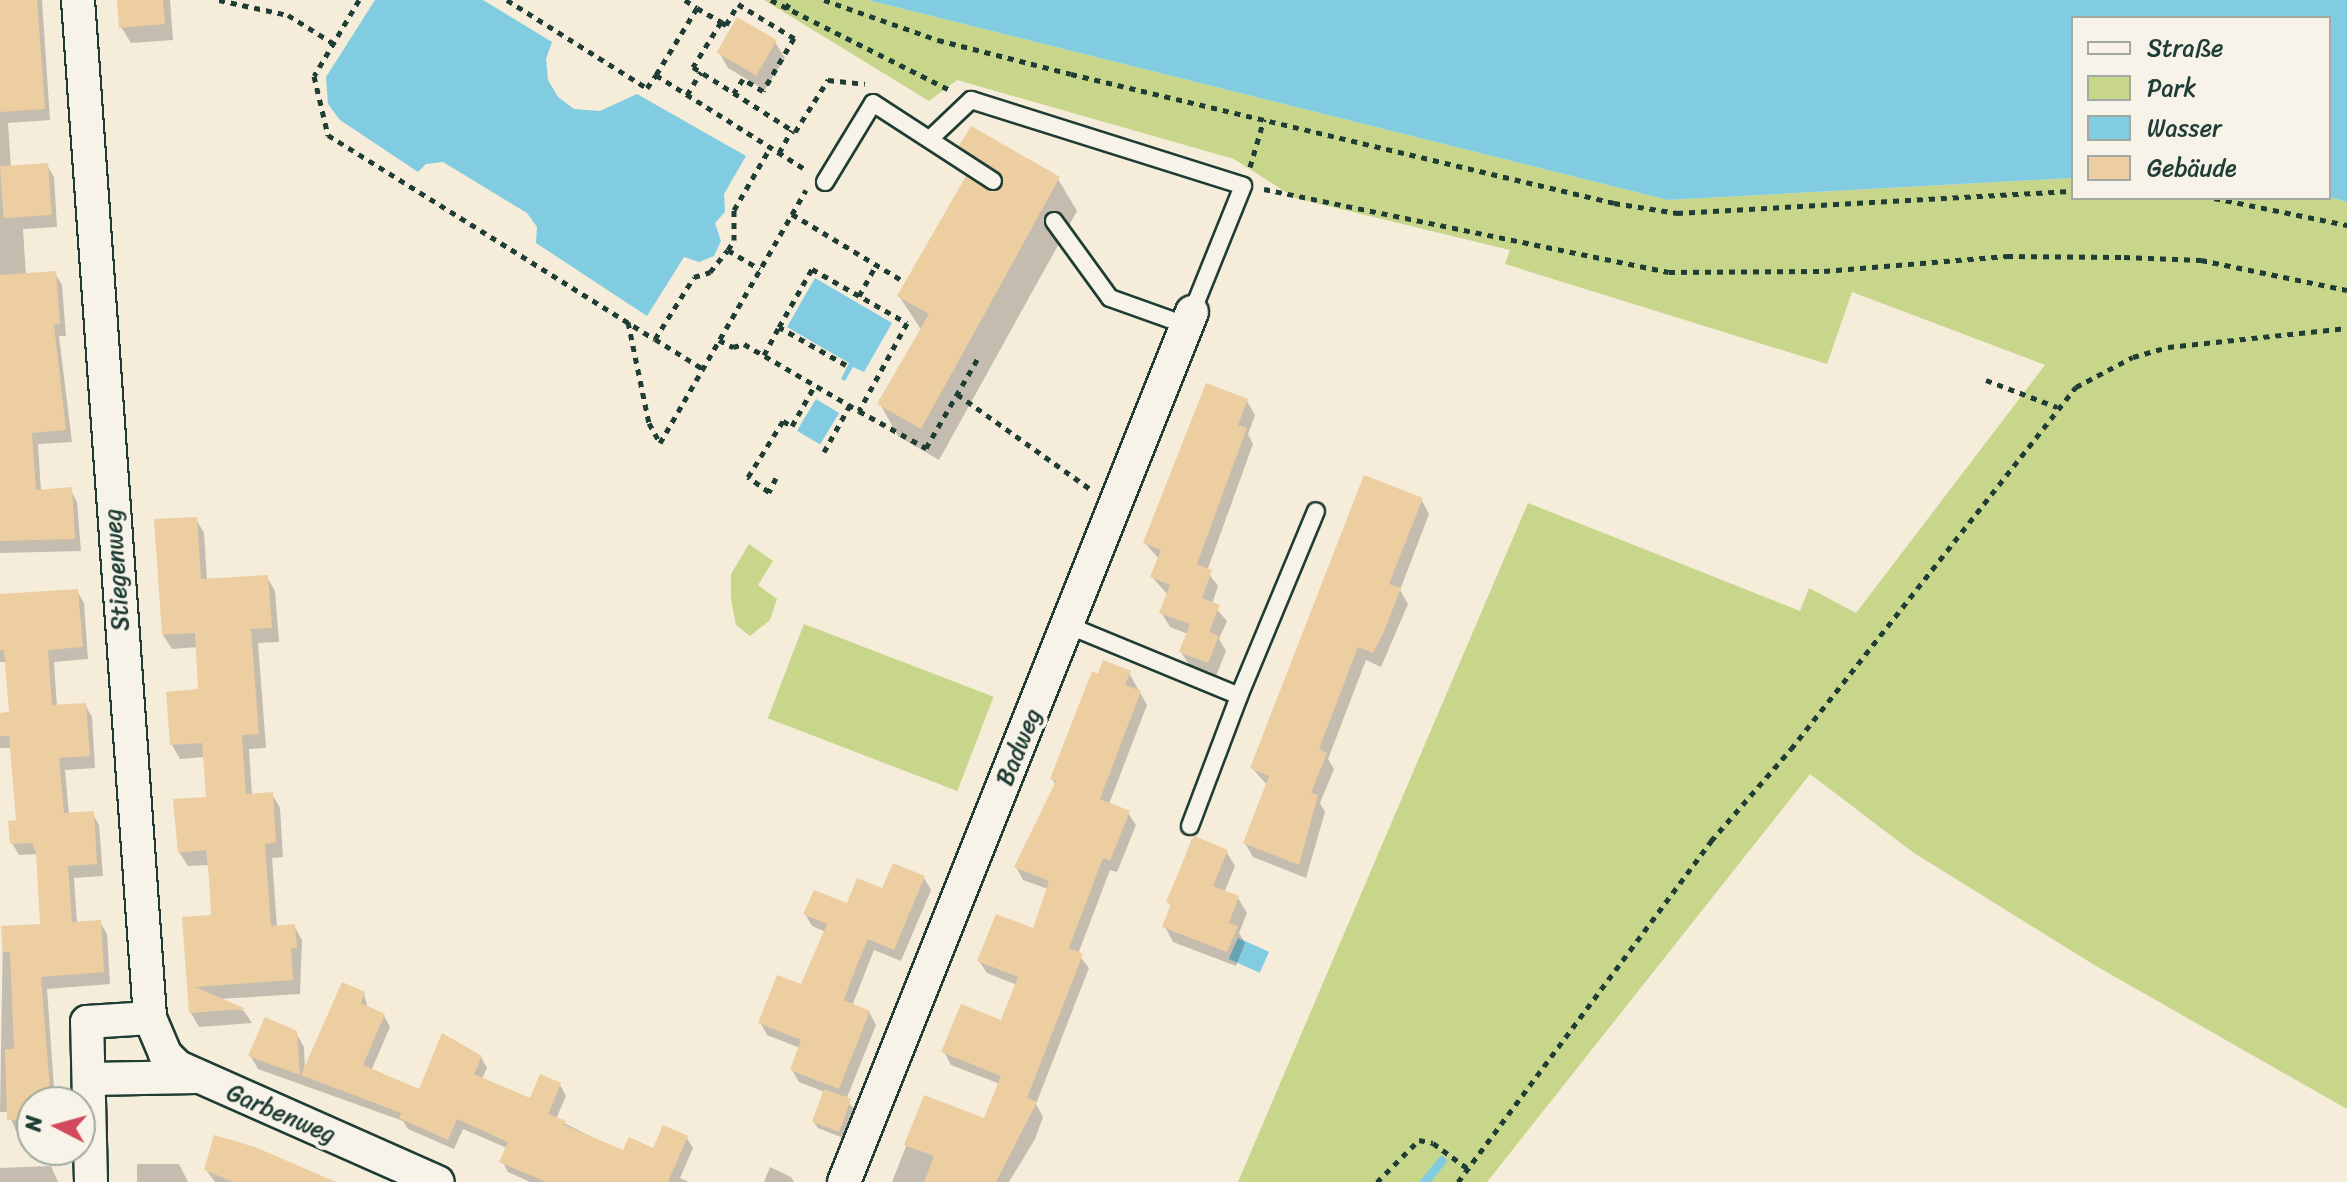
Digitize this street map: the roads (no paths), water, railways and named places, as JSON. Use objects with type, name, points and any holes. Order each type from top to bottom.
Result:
[{"type":"street","name":"Stiegenweg","points":[[78,0],[150,1018]]},
{"type":"street","name":"Badweg","points":[[844,1182],[1189,318]]},
{"type":"street","name":"Garbenweg","points":[[150,1018],[165,1054],[196,1077],[438,1182]]},
{"type":"street","points":[[91,1182],[87,1022],[150,1018]]},
{"type":"street","points":[[89,1079],[196,1077]]},
{"type":"lane","points":[[932,137],[971,100],[1243,186],[1189,318],[1110,298],[1054,221]]},
{"type":"lane","points":[[820,179],[873,103],[932,137],[993,181]]},
{"type":"lane","points":[[1190,826],[1239,696],[1316,511]]},
{"type":"lane","points":[[1067,625],[1239,696]]},
{"type":"water","points":[[375,0],[483,0],[552,42],[546,59],[548,80],[558,97],[574,109],[600,111],[637,94],[746,156],[724,194],[725,212],[715,223],[721,241],[714,256],[699,262],[684,257],[647,316],[536,243],[537,227],[527,213],[443,162],[426,164],[418,172],[340,120],[328,104],[326,77]]},
{"type":"water","points":[[868,0],[2347,0],[2347,202],[2331,198],[2331,16],[2071,16],[2071,178],[1668,200]]},
{"type":"water","points":[[815,278],[892,323],[864,372],[853,367],[845,381],[841,379],[849,363],[787,327]]},
{"type":"water","points":[[816,399],[839,413],[820,445],[797,431]]},
{"type":"water","points":[[1238,938],[1269,952],[1260,973],[1229,959]]},
{"type":"waterway","points":[[1424,1182],[1442,1160]]}]
